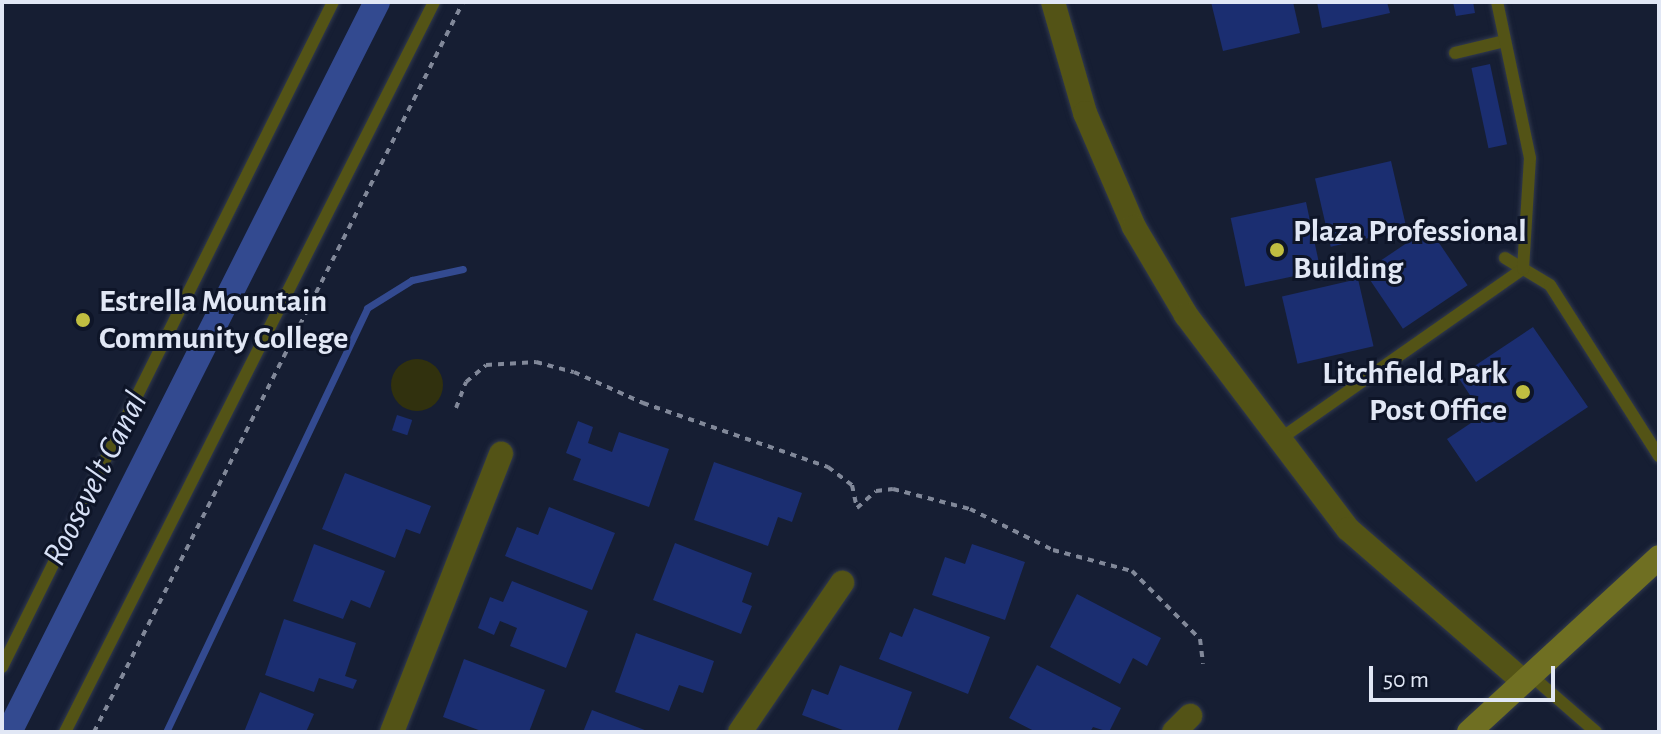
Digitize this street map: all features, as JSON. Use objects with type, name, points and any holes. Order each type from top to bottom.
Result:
[{"type":"street","points":[[1053,2],[1085,113],[1134,227],[1186,315],[1348,529],[1525,677]]},
{"type":"street","points":[[392,732],[501,454]]},
{"type":"street","points":[[1469,732],[1525,677],[1659,557]]},
{"type":"street","points":[[740,732],[842,583]]},
{"type":"lane","points":[[2,667],[333,2]]},
{"type":"lane","points":[[65,732],[434,2]]},
{"type":"lane","points":[[1497,2],[1530,158],[1523,269]]},
{"type":"lane","points":[[1455,53],[1505,41]]},
{"type":"lane","points":[[1505,258],[1550,285],[1659,456]]},
{"type":"lane","points":[[1280,439],[1523,269]]},
{"type":"lane","points":[[1525,677],[1596,732]]},
{"type":"path","points":[[94,732],[463,2]]},
{"type":"path","points":[[456,408],[466,382],[486,365],[536,362],[574,372],[643,403],[828,467],[852,485],[857,508],[876,491],[893,489],[970,509],[1053,550],[1132,571],[1200,639],[1203,664]]},
{"type":"shaded area","points":[[417,359],[435,367],[443,385],[435,403],[417,411],[399,403],[391,385],[399,367]]},
{"type":"building","points":[[1211,2],[1293,2],[1300,33],[1223,51]]},
{"type":"building","points":[[1317,2],[1387,2],[1390,13],[1322,28]]},
{"type":"building","points":[[1453,2],[1473,2],[1475,13],[1456,16]]},
{"type":"building","points":[[1490,64],[1507,144],[1488,148],[1471,68]]},
{"type":"building","points":[[1391,161],[1407,229],[1331,247],[1315,179]]},
{"type":"building","name":"Plaza Professional Building","points":[[1306,202],[1321,270],[1245,286],[1231,218]]},
{"type":"building","points":[[1429,228],[1468,285],[1403,329],[1364,272]]},
{"type":"building","points":[[1358,279],[1374,346],[1298,364],[1282,297]]},
{"type":"building","name":"Litchfield Park Post Office","points":[[1533,327],[1588,407],[1476,482],[1447,439],[1483,415],[1458,377]]},
{"type":"building","points":[[397,415],[412,420],[407,435],[392,430]]},
{"type":"building","points":[[578,421],[593,427],[588,443],[612,452],[619,432],[669,449],[649,507],[573,480],[581,459],[566,453]]},
{"type":"building","points":[[714,462],[802,493],[792,522],[778,517],[768,546],[694,520]]},
{"type":"building","points":[[345,473],[431,506],[420,534],[406,529],[395,558],[322,529]]},
{"type":"building","points":[[549,507],[615,533],[592,590],[505,556],[517,527],[538,535]]},
{"type":"building","points":[[675,543],[752,573],[742,602],[752,606],[741,634],[653,600]]},
{"type":"building","points":[[314,544],[385,571],[370,608],[351,600],[343,619],[293,601]]},
{"type":"building","points":[[972,544],[1025,562],[1005,620],[932,595],[945,557],[965,564]]},
{"type":"building","points":[[512,581],[588,611],[566,668],[510,646],[517,628],[500,621],[494,635],[478,628],[490,597],[503,602]]},
{"type":"building","points":[[1077,594],[1161,638],[1147,666],[1133,658],[1120,684],[1050,647]]},
{"type":"building","points":[[914,608],[990,637],[968,694],[879,659],[890,632],[902,637]]},
{"type":"building","points":[[284,619],[356,643],[345,676],[357,680],[353,689],[319,678],[314,692],[265,675]]},
{"type":"building","points":[[636,633],[714,661],[703,693],[679,685],[669,711],[615,692]]},
{"type":"building","points":[[464,659],[545,690],[529,732],[484,732],[443,717]]},
{"type":"building","points":[[840,665],[912,692],[897,732],[848,732],[802,715],[812,689],[828,695]]},
{"type":"building","points":[[1037,665],[1121,708],[1109,732],[1093,727],[1090,732],[1036,732],[1009,718]]},
{"type":"building","points":[[260,692],[314,714],[306,732],[244,732]]},
{"type":"building","points":[[592,710],[650,732],[583,732]]},
{"type":"waterway","name":"Roosevelt Canal","points":[[9,732],[377,2]]},
{"type":"waterway","points":[[166,732],[367,308],[412,280],[463,269]]},
{"type":"place","name":"Plaza Professional Building","points":[[1277,250]]},
{"type":"place","name":"Estrella Mountain Community College","points":[[83,320]]},
{"type":"place","name":"Litchfield Park Post Office","points":[[1523,392]]}]
